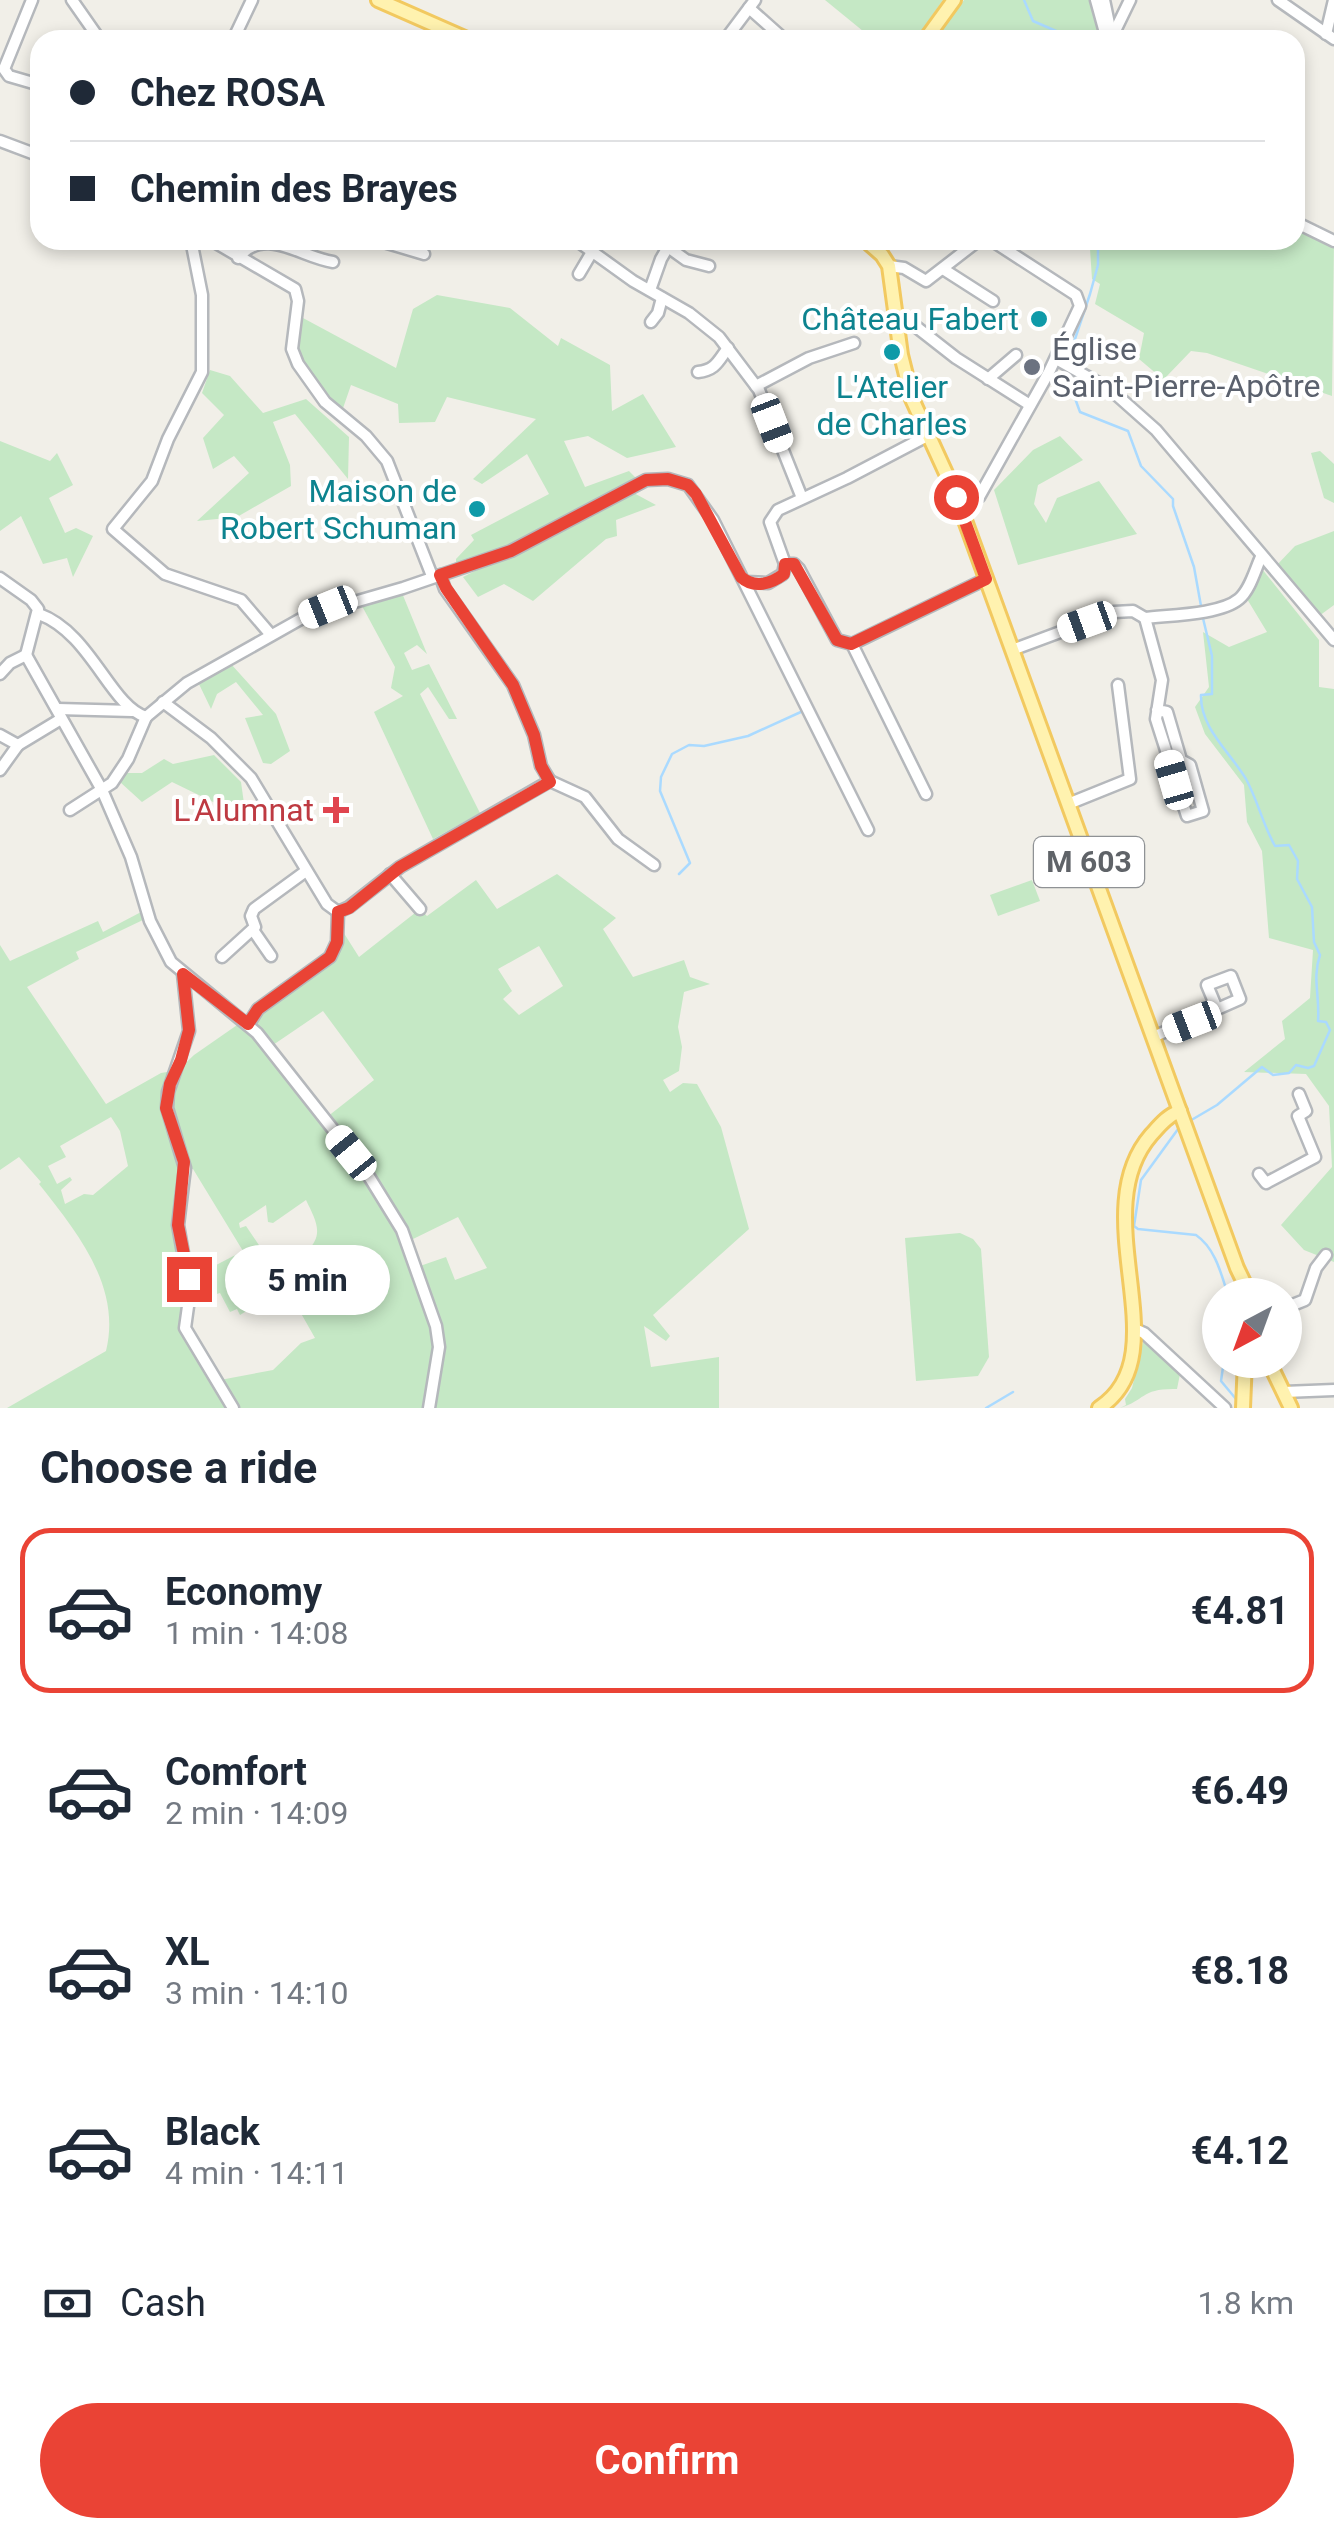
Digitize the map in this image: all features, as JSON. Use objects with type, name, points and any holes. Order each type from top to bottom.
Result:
[{"type":"main road","points":[[378,0],[446,30]]},
{"type":"main road","points":[[933,30],[954,0]]},
{"type":"main road","points":[[876,250],[888,266]]},
{"type":"main road","name":"M 603","points":[[888,266],[912,399],[959,506],[1241,1278]]},
{"type":"main road","points":[[1099,1408],[1112,1399],[1124,1381],[1135,1329],[1123,1230],[1126,1190],[1139,1149],[1160,1124],[1180,1112]]},
{"type":"main road","name":"M 603","points":[[1239,1274],[1240,1278]]},
{"type":"main road","points":[[1243,1408],[1246,1378]]},
{"type":"main road","points":[[1279,1378],[1291,1408]]},
{"type":"street","points":[[30,82],[9,76],[4,69],[32,0]]},
{"type":"street","points":[[72,0],[93,30]]},
{"type":"street","points":[[238,30],[252,0]]},
{"type":"street","points":[[1278,0],[1330,36],[1334,0]]},
{"type":"street","points":[[1102,2],[1116,10],[1127,4]]},
{"type":"street","points":[[1102,2],[1108,30]]},
{"type":"street","points":[[733,30],[752,4],[776,30]]},
{"type":"street","points":[[1114,30],[1127,4]]},
{"type":"street","points":[[0,141],[30,152]]},
{"type":"street","points":[[1305,227],[1334,240]]},
{"type":"street","points":[[192,250],[202,295],[202,372],[152,481],[113,528],[166,574],[242,600],[271,635]]},
{"type":"street","points":[[226,250],[295,289],[295,358],[324,402],[366,436],[387,461],[436,576],[513,685],[550,782],[585,796],[618,838],[654,866]]},
{"type":"street","points":[[238,258],[245,250]]},
{"type":"street","points":[[292,250],[333,262]]},
{"type":"street","points":[[411,250],[424,254]]},
{"type":"street","points":[[578,274],[584,250]]},
{"type":"street","points":[[592,250],[689,312],[728,348],[756,386],[802,498]]},
{"type":"street","points":[[650,290],[665,250]]},
{"type":"street","points":[[675,250],[686,260],[709,266]]},
{"type":"street","points":[[888,266],[904,268],[921,280],[931,280],[967,250]]},
{"type":"street","points":[[959,506],[979,496],[1056,359],[1080,306],[1078,298],[1007,250]]},
{"type":"street","points":[[943,270],[994,301]]},
{"type":"street","points":[[650,322],[658,313],[662,298]]},
{"type":"street","points":[[896,322],[910,322],[1030,405]]},
{"type":"street","points":[[756,386],[808,358],[854,343]]},
{"type":"street","points":[[698,372],[719,364],[728,348]]},
{"type":"street","points":[[988,379],[1016,355]]},
{"type":"street","points":[[1056,359],[1132,406],[1185,462],[1334,640]]},
{"type":"street","points":[[746,582],[759,584],[784,574],[785,564],[770,527],[778,510],[928,435]]},
{"type":"street","points":[[70,810],[112,784],[128,759],[146,716],[187,682],[271,635],[328,607],[403,588],[511,551],[640,484],[668,479],[688,485],[716,525],[868,830]]},
{"type":"street","points":[[1012,650],[1114,612],[1133,611],[1145,618],[1206,612],[1234,603],[1245,591],[1261,557]]},
{"type":"street","points":[[785,564],[794,564],[799,569],[837,640],[852,644],[986,579]]},
{"type":"street","points":[[0,578],[76,638],[132,711]]},
{"type":"street","points":[[0,674],[26,654],[37,609]]},
{"type":"street","points":[[1145,618],[1162,680],[1157,710],[1156,718],[1187,816],[1204,811],[1190,765],[1181,760],[1167,712],[1157,710]]},
{"type":"street","points":[[852,644],[926,794]]},
{"type":"street","points":[[26,654],[102,790],[131,857],[150,921],[171,962],[248,1024],[366,1170],[402,1230],[436,1326],[439,1347],[429,1408]]},
{"type":"street","points":[[1068,804],[1130,779],[1118,685]]},
{"type":"street","points":[[163,702],[211,738],[251,778],[327,904],[338,912]]},
{"type":"street","points":[[0,770],[18,745],[60,714],[132,711],[146,716]]},
{"type":"street","points":[[0,735],[18,745]]},
{"type":"street","points":[[338,912],[349,908],[390,874],[550,782]]},
{"type":"street","points":[[272,956],[253,930],[252,912],[306,871]]},
{"type":"street","points":[[390,874],[420,909]]},
{"type":"street","points":[[248,1024],[258,1009],[330,957],[337,942],[338,912]]},
{"type":"street","points":[[222,956],[253,930]]},
{"type":"street","points":[[183,974],[189,1030],[166,1108],[185,1168],[178,1225],[189,1279],[185,1322],[187,1335],[233,1408]]},
{"type":"street","points":[[1153,1037],[1217,1009]]},
{"type":"street","points":[[1259,1174],[1266,1183],[1315,1157],[1298,1116],[1306,1111],[1299,1094]]},
{"type":"street","points":[[1302,1301],[1326,1254]]},
{"type":"street","points":[[1135,1329],[1225,1408]]},
{"type":"street","points":[[1284,1392],[1334,1390]]},
{"type":"green space","points":[[825,0],[943,0],[922,30],[862,30]]},
{"type":"green space","points":[[964,0],[1089,0],[1098,30],[942,30]]},
{"type":"green space","points":[[1305,227],[1334,241],[1332,396],[1191,351],[1165,381],[1139,359],[1144,333],[1095,304],[1100,284],[1092,279],[1090,250],[1305,250]]},
{"type":"green space","points":[[437,295],[510,308],[558,346],[561,338],[610,365],[612,411],[643,394],[676,447],[627,458],[588,436],[564,441],[585,487],[629,471],[638,480],[510,547],[456,566],[456,559],[474,540],[471,535],[549,494],[527,454],[482,484],[473,479],[536,419],[447,397],[435,422],[399,423],[398,404],[351,385],[341,414],[313,381],[297,348],[303,318],[396,368],[413,309]]},
{"type":"green space","points":[[210,370],[230,376],[263,413],[306,399],[349,437],[348,479],[295,414],[273,422],[290,465],[291,486],[237,517],[197,521],[249,473],[234,456],[213,469],[203,438],[224,415],[202,393]]},
{"type":"green space","points":[[1060,436],[1083,460],[1038,485],[1034,504],[1046,523],[1057,498],[1099,481],[1137,534],[1018,565],[994,490],[1033,450]]},
{"type":"green space","points":[[0,441],[50,461],[57,453],[73,485],[49,498],[65,533],[76,528],[93,536],[73,577],[67,558],[43,564],[21,516],[0,531]]},
{"type":"green space","points":[[1320,451],[1334,464],[1334,503],[1324,498],[1311,453]]},
{"type":"green space","points":[[632,492],[656,505],[616,520],[617,536],[606,539],[533,601],[504,584],[478,597],[463,577]]},
{"type":"green space","points":[[1334,531],[1334,605],[1319,616],[1276,566],[1295,546]]},
{"type":"green space","points":[[1258,564],[1319,640],[1319,687],[1334,689],[1334,1262],[1304,1250],[1281,1225],[1332,1167],[1329,1106],[1306,1074],[1244,1072],[1285,1039],[1282,1021],[1310,998],[1313,950],[1269,938],[1262,851],[1247,822],[1244,785],[1205,734],[1195,707],[1209,687],[1203,632],[1229,647],[1267,632],[1244,594]]},
{"type":"green space","points":[[402,593],[427,654],[417,645],[404,653],[412,670],[429,664],[457,719],[449,719],[428,687],[420,694],[480,813],[433,839],[374,712],[403,696],[391,688],[395,667],[362,606]]},
{"type":"green space","points":[[231,664],[276,714],[290,751],[271,764],[263,763],[245,718],[263,715],[236,682],[217,694],[211,709],[198,682]]},
{"type":"green space","points":[[214,755],[241,782],[246,818],[172,782],[142,802],[120,782],[126,773],[142,773],[164,759],[173,764]]},
{"type":"green space","points":[[557,874],[616,918],[603,929],[633,977],[684,960],[690,977],[710,984],[684,992],[678,1027],[682,1047],[679,1071],[663,1080],[670,1092],[683,1083],[697,1084],[721,1127],[749,1229],[653,1315],[670,1336],[666,1341],[644,1326],[651,1367],[719,1357],[719,1408],[7,1408],[106,1351],[109,1327],[102,1282],[81,1240],[41,1182],[19,1157],[0,1170],[0,945],[10,961],[98,921],[103,932],[143,911],[145,919],[76,952],[79,959],[27,987],[106,1104],[161,1073],[167,1072],[167,1081],[194,1055],[240,1023],[327,1117],[374,1080],[323,1011],[273,1045],[252,1018],[320,963],[335,962],[340,927],[359,957],[420,909],[427,916],[476,880],[497,909]],"holes":[[[539,946],[563,986],[519,1015],[503,999],[512,991],[498,969]],[[111,1117],[120,1131],[128,1166],[93,1195],[84,1194],[65,1204],[61,1190],[72,1180],[70,1177],[57,1184],[48,1166],[66,1157],[60,1146]],[[185,1168],[193,1169],[243,1251],[197,1275],[207,1297],[220,1293],[230,1312],[237,1309],[240,1315],[286,1287],[315,1338],[301,1343],[273,1370],[220,1380],[190,1326],[177,1209]],[[306,1200],[317,1228],[315,1240],[306,1252],[311,1264],[284,1282],[246,1226],[240,1228],[239,1223],[266,1205],[268,1222],[273,1223]],[[458,1217],[487,1268],[455,1280],[446,1257],[420,1266],[411,1240]]]},
{"type":"green space","points":[[1032,880],[1040,901],[998,916],[990,895]]},
{"type":"green space","points":[[960,1233],[973,1239],[981,1249],[989,1357],[978,1376],[916,1381],[905,1238]]},
{"type":"green space","points":[[1143,1342],[1180,1374],[1177,1389],[1150,1392],[1128,1405],[1120,1408],[1126,1405],[1132,1388]]},
{"type":"waterway","points":[[1024,0],[1033,21],[1054,30]]},
{"type":"waterway","points":[[1068,360],[1098,265],[1098,250]]},
{"type":"waterway","points":[[1065,371],[1080,412],[1128,431],[1141,466],[1173,499],[1194,567],[1201,606]]},
{"type":"waterway","points":[[1188,1122],[1217,1105],[1262,1067],[1273,1075],[1289,1073],[1296,1065],[1314,1066],[1330,1030],[1326,1022],[1318,1021],[1320,955],[1314,942],[1312,907],[1297,879],[1298,861],[1289,845],[1275,846],[1246,779],[1205,718],[1201,695],[1212,694],[1212,656],[1202,614]]},
{"type":"waterway","points":[[679,874],[690,863],[660,791],[661,777],[672,754],[689,745],[704,746],[748,736],[803,711]]},
{"type":"waterway","points":[[1181,1125],[1141,1180],[1134,1226],[1196,1235],[1213,1254],[1223,1278]]},
{"type":"waterway","points":[[1221,1378],[1236,1399]]},
{"type":"waterway","points":[[986,1408],[1013,1392]]},
{"type":"place","name":"Château Fabert","points":[[1039,319]]},
{"type":"place","name":"L'Atelier de Charles","points":[[892,352]]},
{"type":"place","name":"Église Saint-Pierre-Apôtre","points":[[1032,367]]},
{"type":"place","name":"Maison de Robert Schuman","points":[[477,509]]},
{"type":"place","name":"L'Alumnat","points":[[336,810]]},
{"type":"route","points":[[189,1279],[178,1225],[185,1168],[166,1108],[189,1030],[183,974],[248,1024],[258,1009],[330,957],[337,942],[338,912],[349,908],[400,867],[550,782],[513,685],[440,575],[511,551],[646,480],[678,480],[688,485],[706,508],[746,582],[768,583],[784,574],[785,564],[794,564],[837,640],[851,644],[986,579],[956,497]]}]
